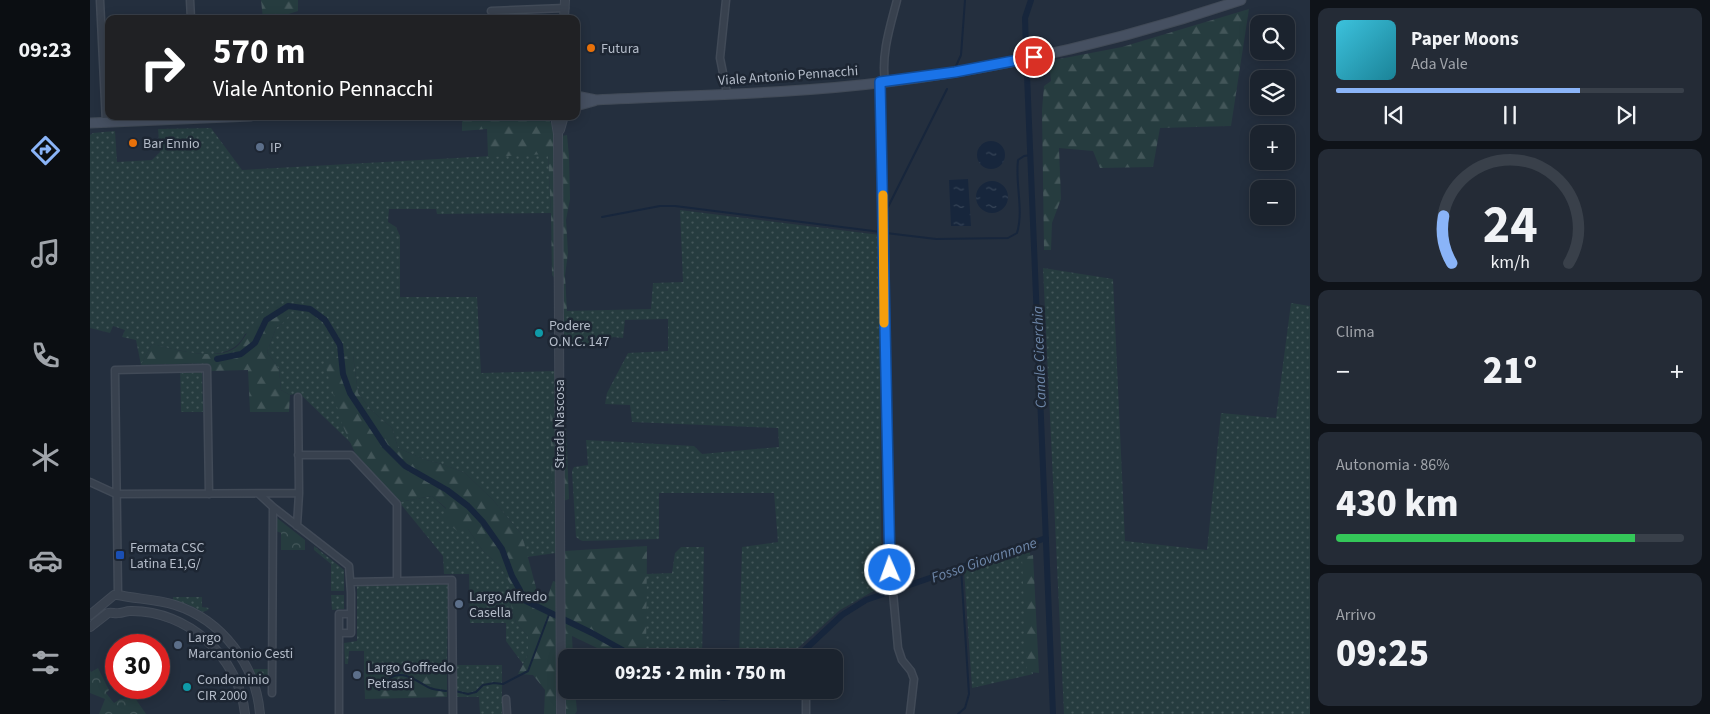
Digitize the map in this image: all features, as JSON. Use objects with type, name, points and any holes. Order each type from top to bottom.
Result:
[{"type":"main road","name":"Viale Antonio Pennacchi","points":[[580,105],[596,100],[882,82],[955,72],[1034,57],[1142,31],[1241,0]]},
{"type":"main road","name":"Viale Antonio Pennacchi","points":[[580,97],[596,100]]},
{"type":"main road","points":[[90,123],[142,120]]},
{"type":"street","points":[[100,0],[105,102]]},
{"type":"street","points":[[190,0],[191,15]]},
{"type":"street","points":[[726,0],[720,58],[727,93]]},
{"type":"street","points":[[897,0],[884,54],[882,82],[885,362],[891,584],[898,650],[914,679],[910,714]]},
{"type":"street","points":[[492,11],[565,4]]},
{"type":"street","name":"Strada Nascosa","points":[[556,120],[558,134],[561,714]]},
{"type":"street","name":"Strada Nascosa","points":[[558,134],[563,120]]},
{"type":"street","points":[[114,612],[109,606],[117,596],[115,370],[207,368],[209,494]]},
{"type":"street","points":[[297,526],[299,493],[298,397]]},
{"type":"street","points":[[298,455],[351,455],[397,504],[397,581]]},
{"type":"street","points":[[90,482],[116,494],[299,493]]},
{"type":"street","points":[[259,494],[347,564],[350,569],[351,633],[339,633]]},
{"type":"street","points":[[272,693],[273,507]]},
{"type":"street","points":[[351,582],[452,580],[454,714]]},
{"type":"street","points":[[117,596],[128,603],[124,611]]},
{"type":"street","points":[[90,615],[117,596],[163,602],[190,611],[217,629],[233,646],[246,666],[252,680],[260,714]]},
{"type":"street","points":[[90,627],[105,614],[121,613],[124,611],[161,616],[187,626],[212,644],[221,655],[237,681],[245,714]]},
{"type":"street","points":[[339,714],[339,614],[351,614]]},
{"type":"street","points":[[221,655],[233,646]]},
{"type":"street","points":[[506,699],[506,714]]},
{"type":"street","points":[[806,699],[806,714]]},
{"type":"green space","points":[[261,0],[298,0],[298,11],[286,15],[263,15]]},
{"type":"green space","points":[[1249,9],[1231,126],[1160,128],[1153,167],[1100,168],[1093,151],[1059,148],[1061,199],[1052,223],[1051,250],[1044,250],[1042,110],[1044,86],[1051,81],[1049,61],[1122,47]]},
{"type":"green space","points":[[462,120],[549,120],[556,127],[557,137],[567,135],[570,199],[566,220],[568,253],[565,276],[567,311],[563,311],[562,288],[552,275],[548,154],[488,157],[487,129],[462,131]]},
{"type":"green space","points":[[211,128],[242,170],[548,153],[551,213],[437,214],[436,209],[389,209],[388,222],[396,227],[400,236],[400,297],[477,297],[481,373],[555,371],[556,553],[527,557],[522,535],[493,500],[465,473],[398,448],[392,428],[370,409],[358,393],[353,355],[342,424],[352,444],[299,393],[290,395],[281,390],[279,369],[267,352],[276,328],[283,323],[245,334],[238,344],[228,351],[216,354],[190,352],[152,344],[141,365],[136,340],[122,337],[125,330],[113,326],[110,333],[90,328],[90,135],[93,133],[115,131],[117,162],[152,160],[160,152],[158,129]]},
{"type":"green space","points":[[680,210],[880,235],[881,538],[884,585],[840,610],[797,649],[739,649],[742,547],[778,542],[774,493],[659,493],[659,539],[583,541],[576,537],[572,471],[574,467],[588,465],[586,440],[694,446],[702,454],[779,447],[778,428],[632,422],[630,405],[605,404],[607,393],[628,353],[668,351],[668,319],[625,320],[623,338],[613,337],[603,345],[563,345],[563,311],[651,309],[653,283],[683,282]]},
{"type":"green space","points":[[1043,268],[1113,279],[1125,541],[1207,550],[1221,413],[1276,418],[1291,303],[1310,306],[1310,714],[1064,714]]},
{"type":"green space","points":[[278,304],[291,313],[276,328],[267,352],[279,369],[281,390],[290,395],[289,412],[250,412],[248,370],[210,371],[209,363],[141,365],[152,344],[199,354],[224,353],[234,349],[261,315]]},
{"type":"green space","points":[[353,355],[358,393],[370,409],[392,428],[398,448],[465,473],[493,500],[522,535],[538,595],[548,596],[553,581],[564,584],[564,551],[647,546],[646,649],[599,649],[572,636],[573,649],[558,649],[558,699],[576,699],[577,711],[575,714],[544,714],[545,690],[533,675],[518,674],[528,655],[528,636],[516,623],[511,605],[511,585],[500,566],[483,551],[468,529],[457,531],[446,522],[446,508],[432,496],[399,502],[355,453],[342,424],[324,361]]},
{"type":"green space","points":[[210,363],[210,371],[202,371],[203,412],[181,412],[180,364]]},
{"type":"green space","points":[[565,400],[569,499],[552,505],[550,401]]},
{"type":"green space","points":[[432,496],[468,529],[483,551],[500,566],[511,585],[511,605],[516,623],[528,636],[528,655],[523,664],[506,641],[506,623],[470,623],[469,574],[444,574],[443,556],[399,502]]},
{"type":"green space","points":[[277,518],[305,540],[305,550],[281,550],[281,533],[276,531]]},
{"type":"green space","points":[[314,546],[344,570],[344,591],[331,591],[331,564],[314,550]]},
{"type":"green space","points":[[681,547],[704,547],[702,649],[646,649],[646,574],[672,573],[675,553]]},
{"type":"green space","points":[[1030,550],[1033,674],[972,688],[964,570]]},
{"type":"green space","points":[[1033,555],[1039,673],[1027,672],[1022,558]]},
{"type":"green space","points":[[448,584],[447,671],[427,673],[414,662],[397,668],[379,667],[364,673],[364,651],[349,651],[348,664],[345,664],[344,643],[357,641],[357,586]]},
{"type":"green space","points":[[331,595],[344,595],[344,609],[332,610]]},
{"type":"green space","points":[[173,597],[202,597],[202,607],[209,608],[203,612],[173,600]]},
{"type":"green space","points":[[414,662],[427,673],[447,671],[447,697],[365,699],[364,673],[379,667],[397,668]]},
{"type":"green space","points":[[456,665],[502,665],[502,714],[480,714],[479,697],[456,697]]},
{"type":"green space","points":[[98,668],[105,682],[105,699],[90,693],[90,670],[91,672]]},
{"type":"green space","points":[[253,669],[269,669],[268,678],[257,681]]},
{"type":"green space","points":[[105,699],[111,699],[114,703],[120,699],[136,699],[146,714],[99,714]]},
{"type":"water","points":[[991,141],[1001,145],[1005,155],[1001,165],[991,169],[981,165],[977,155],[981,145]]},
{"type":"water","points":[[968,179],[971,226],[951,226],[949,180]]},
{"type":"water","points":[[992,181],[998,182],[1003,186],[1007,191],[1007,203],[1003,208],[998,212],[992,213],[986,212],[981,208],[977,203],[976,197],[977,191],[981,186],[986,182]]},
{"type":"waterway","points":[[956,66],[961,55],[965,0]]},
{"type":"waterway","name":"Canale Cicerchia","points":[[1031,0],[1025,18],[1053,714]]},
{"type":"waterway","points":[[888,207],[947,89]]},
{"type":"waterway","points":[[886,233],[936,239],[1008,238],[1017,233],[1019,224],[1018,160],[1024,156],[1031,155]]},
{"type":"waterway","points":[[602,217],[660,206],[675,206],[881,232]]},
{"type":"waterway","name":"Fosso Giovannone","points":[[217,359],[241,354],[255,343],[266,320],[288,306],[310,309],[325,320],[340,345],[343,374],[350,393],[385,446],[405,466],[447,490],[468,506],[483,522],[502,549],[512,576],[526,601],[621,649]]},
{"type":"waterway","name":"Fosso Giovannone","points":[[806,649],[842,615],[866,600],[1046,538]]},
{"type":"waterway","points":[[958,714],[965,708],[969,694],[961,568]]},
{"type":"waterway","points":[[455,691],[468,694],[476,692],[483,685],[503,684],[528,671],[550,612]]},
{"type":"waterway","points":[[379,690],[390,678],[401,675],[430,688],[446,691]]},
{"type":"slow traffic","points":[[883,195],[884,323]]},
{"type":"place","name":"Futura","points":[[591,48]]},
{"type":"place","name":"Bar Ennio","points":[[133,143]]},
{"type":"place","name":"IP","points":[[260,147]]},
{"type":"place","name":"Podere O.N.C. 147","points":[[539,333]]},
{"type":"place","name":"Fermata CSC Latina E1,G/","points":[[120,555]]},
{"type":"place","name":"Largo Alfredo Casella","points":[[459,604]]},
{"type":"place","name":"Largo Marcantonio Cesti","points":[[178,645]]},
{"type":"place","name":"Largo Goffredo Petrassi","points":[[357,675]]},
{"type":"place","name":"Condominio CIR 2000","points":[[187,687]]},
{"type":"route","points":[[890,570],[880,82],[955,72],[1034,57]]}]
